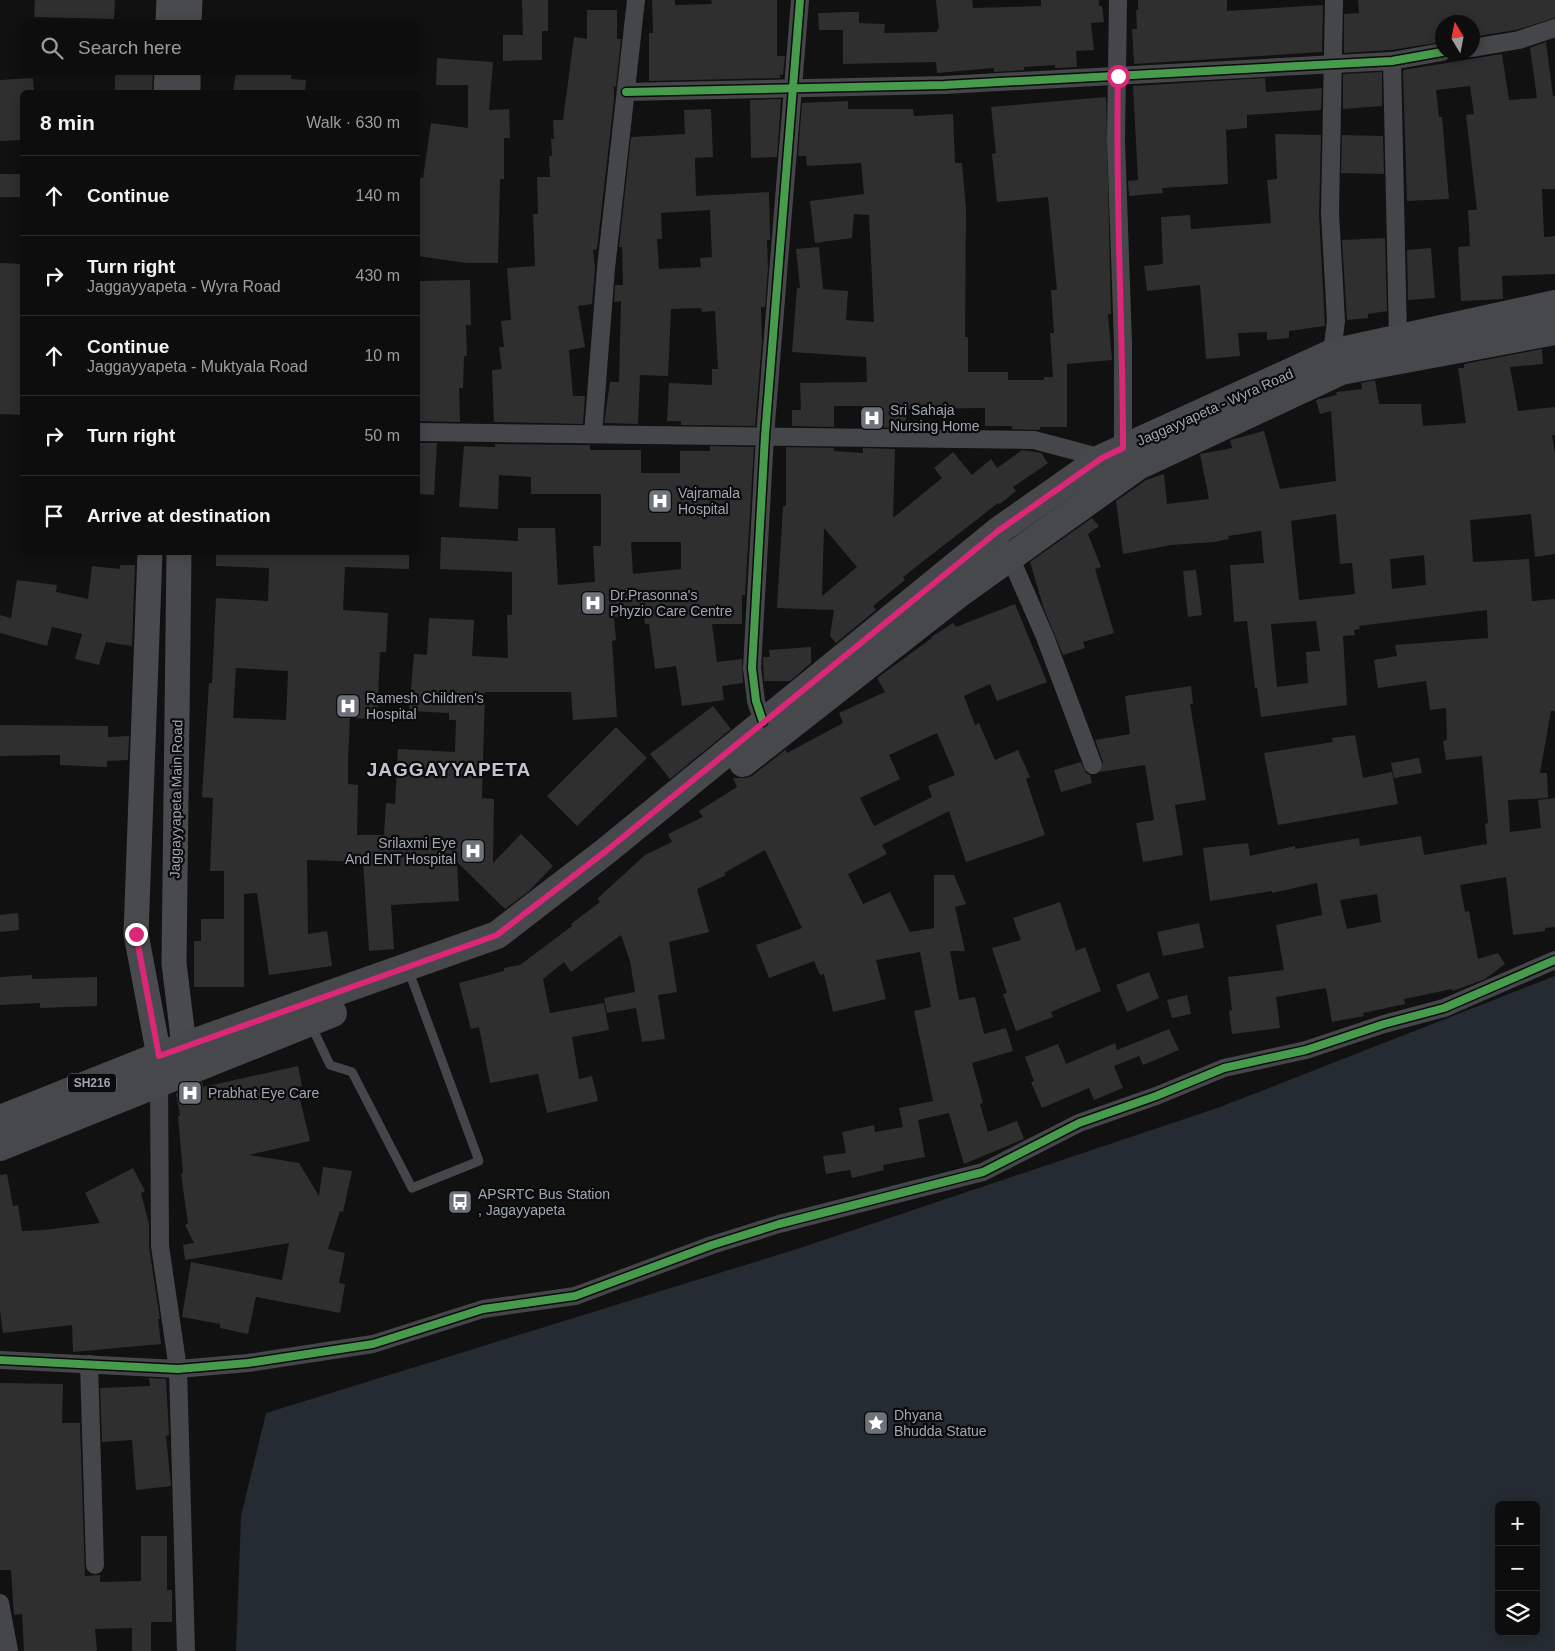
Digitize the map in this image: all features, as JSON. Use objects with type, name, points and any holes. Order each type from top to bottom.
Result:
[{"type":"main road","points":[[168,20],[169,0]]},
{"type":"main road","points":[[190,0],[190,20]]},
{"type":"main road","points":[[166,75],[166,90]]},
{"type":"main road","points":[[188,75],[188,90]]},
{"type":"main road","name":"Jaggayyapeta - Wyra Road","points":[[184,1046],[305,1013],[410,974],[497,935],[606,851],[998,531],[1112,454],[1332,354],[1555,304]]},
{"type":"main road","points":[[410,974],[513,944],[960,593],[1138,466],[1341,371],[1555,332]]},
{"type":"main road","points":[[150,555],[136,934],[159,1069]]},
{"type":"main road","name":"Jaggayyapeta Main Road","points":[[179,555],[174,963],[184,1046]]},
{"type":"main road","points":[[0,1147],[159,1069],[305,1013]]},
{"type":"main road","name":"SH216","points":[[0,1119],[159,1069],[184,1046]]},
{"type":"street","points":[[594,434],[606,268],[636,0]]},
{"type":"street","points":[[763,722],[756,701],[752,668],[765,436],[800,0]]},
{"type":"street","points":[[420,432],[1034,440],[1112,454],[1123,343],[1116,140],[1118,0]]},
{"type":"street","points":[[1332,354],[1336,321],[1330,213],[1331,64],[1334,0]]},
{"type":"street","points":[[1480,47],[1519,40],[1555,28]]},
{"type":"street","points":[[626,92],[944,85],[1331,64],[1392,60],[1435,53]]},
{"type":"street","points":[[1392,60],[1398,339]]},
{"type":"street","points":[[998,531],[1045,637],[1093,765]]},
{"type":"street","points":[[0,1360],[178,1369],[248,1363],[373,1344],[483,1309],[575,1296],[712,1244],[779,1224],[983,1172],[1079,1123],[1156,1096],[1224,1068],[1306,1050],[1384,1024],[1444,1008],[1555,960]]},
{"type":"street","points":[[159,1069],[160,1246],[178,1369],[186,1651]]},
{"type":"street","points":[[89,1364],[95,1565]]},
{"type":"street","points":[[0,1603],[9,1651]]},
{"type":"lane","points":[[305,1013],[330,1065],[352,1072],[412,1188],[479,1161],[410,974]]},
{"type":"shaded area","points":[[1555,976],[1555,1651],[236,1651],[241,1516],[266,1413],[797,1249],[1220,1107]]},
{"type":"building","points":[[35,0],[115,0],[114,19],[34,17]]},
{"type":"building","points":[[522,0],[548,0],[548,31],[542,31],[542,60],[503,61],[503,35],[523,35]]},
{"type":"building","points":[[652,0],[675,0],[675,5],[712,4],[711,0],[777,0],[777,56],[785,56],[783,75],[780,75],[780,78],[649,81],[649,33],[653,33]]},
{"type":"building","points":[[936,0],[972,0],[973,8],[1041,6],[1041,0],[1099,0],[1099,6],[1102,6],[1104,22],[1091,23],[1094,50],[1076,51],[1077,67],[1055,68],[1055,65],[1024,67],[1024,70],[994,72],[994,68],[937,73],[936,62],[843,64],[843,30],[819,30],[818,13],[859,12],[859,23],[885,24],[884,33],[937,32],[939,29]]},
{"type":"building","points":[[1138,0],[1227,0],[1227,11],[1323,5],[1322,52],[1134,64],[1132,29],[1137,29],[1136,10],[1138,10]]},
{"type":"building","points":[[1358,0],[1555,0],[1555,18],[1516,30],[1480,36],[1480,15],[1435,15],[1435,43],[1391,50],[1344,53],[1344,14],[1359,13]]},
{"type":"building","points":[[587,10],[617,10],[617,39],[621,39],[616,87],[614,86],[597,249],[593,250],[595,268],[592,304],[578,306],[585,347],[569,350],[573,396],[585,396],[583,424],[494,422],[492,370],[502,369],[499,347],[504,347],[501,321],[511,320],[507,268],[535,266],[533,214],[538,214],[537,177],[550,177],[549,156],[552,156],[551,139],[554,139],[553,120],[563,120],[574,37],[587,39]]},
{"type":"building","points":[[1546,42],[1553,96],[1555,96],[1555,189],[1542,189],[1544,237],[1555,236],[1555,274],[1502,276],[1503,299],[1461,301],[1458,247],[1470,246],[1468,210],[1477,210],[1466,115],[1474,114],[1470,86],[1436,90],[1439,117],[1442,117],[1449,199],[1407,201],[1403,70],[1465,60],[1480,60],[1480,58],[1502,54],[1509,100],[1537,98],[1530,48]]},
{"type":"building","points":[[437,58],[493,62],[489,110],[509,109],[510,138],[504,138],[504,179],[500,179],[498,263],[466,263],[420,256],[420,177],[423,178],[431,123],[468,128],[468,85],[436,85]]},
{"type":"building","points":[[1382,72],[1382,106],[1343,109],[1343,74]]},
{"type":"building","points":[[115,75],[153,75],[152,90],[115,90]]},
{"type":"building","points":[[236,75],[291,75],[291,79],[306,80],[305,90],[233,90]]},
{"type":"building","points":[[33,78],[34,90],[20,90],[20,140],[0,141],[0,80]]},
{"type":"building","points":[[1265,78],[1266,92],[1322,88],[1321,110],[1247,115],[1247,128],[1226,130],[1228,184],[1162,188],[1163,193],[1129,196],[1128,181],[1138,180],[1133,86]]},
{"type":"building","points":[[1106,97],[1111,314],[1108,314],[1112,360],[1067,364],[1067,427],[1040,427],[1040,430],[1012,429],[1012,426],[985,426],[985,408],[906,409],[906,428],[863,427],[863,406],[834,406],[834,427],[792,426],[792,410],[801,410],[800,383],[867,382],[866,357],[792,352],[797,288],[800,288],[796,249],[819,247],[823,289],[848,291],[846,320],[874,322],[869,215],[854,214],[852,238],[815,243],[810,201],[864,194],[861,163],[807,166],[806,156],[798,156],[802,103],[848,101],[848,109],[913,109],[914,116],[953,114],[955,163],[962,163],[966,208],[965,337],[968,337],[968,372],[1008,372],[1008,380],[1044,380],[1044,377],[1053,377],[1050,333],[1054,333],[1051,290],[1057,290],[1048,197],[997,202],[992,154],[996,153],[991,107]]},
{"type":"building","points":[[781,99],[777,157],[751,158],[750,100]]},
{"type":"building","points":[[711,109],[713,157],[695,158],[696,196],[769,192],[770,240],[767,240],[768,268],[765,307],[761,307],[762,342],[755,426],[681,425],[681,421],[667,421],[669,383],[712,385],[712,369],[718,369],[715,311],[702,312],[701,308],[671,309],[668,376],[640,375],[638,424],[604,423],[610,382],[619,382],[621,301],[614,302],[615,285],[623,285],[622,247],[619,247],[631,137],[685,134],[684,110]],"holes":[[[710,210],[712,257],[700,258],[701,267],[659,269],[657,239],[662,239],[661,213]]]},
{"type":"building","points":[[1275,134],[1321,135],[1319,214],[1325,326],[1289,331],[1289,338],[1267,340],[1267,332],[1238,333],[1240,356],[1206,359],[1200,285],[1147,291],[1144,266],[1163,264],[1161,217],[1190,215],[1191,229],[1271,223],[1267,180],[1277,179]]},
{"type":"building","points":[[1342,135],[1383,136],[1384,174],[1341,173]]},
{"type":"building","points":[[0,174],[20,174],[20,197],[0,197]]},
{"type":"building","points":[[1385,238],[1387,311],[1368,314],[1368,318],[1347,320],[1342,240]]},
{"type":"building","points":[[1431,248],[1435,298],[1408,300],[1407,250]]},
{"type":"building","points":[[0,263],[20,264],[20,415],[0,414]]},
{"type":"building","points":[[470,280],[471,325],[466,325],[467,356],[464,356],[463,388],[459,388],[460,422],[420,421],[420,281]]},
{"type":"building","points":[[1542,349],[1543,364],[1510,367],[1518,411],[1555,407],[1555,435],[1552,435],[1555,453],[1555,554],[1535,557],[1531,514],[1470,520],[1473,562],[1529,559],[1532,601],[1555,599],[1555,711],[1551,711],[1540,773],[1547,773],[1548,798],[1508,800],[1510,832],[1541,828],[1538,800],[1555,798],[1555,927],[1545,928],[1545,931],[1513,935],[1506,877],[1460,885],[1465,912],[1469,911],[1478,959],[1498,953],[1505,964],[1485,979],[1453,991],[1452,989],[1404,999],[1405,1004],[1363,1013],[1364,1016],[1332,1022],[1326,988],[1276,997],[1280,1028],[1232,1034],[1229,1011],[1232,1010],[1228,977],[1284,970],[1276,925],[1322,915],[1317,883],[1272,893],[1272,891],[1210,901],[1203,848],[1248,843],[1250,856],[1295,846],[1295,849],[1359,838],[1360,846],[1421,836],[1424,855],[1487,844],[1485,824],[1488,823],[1482,756],[1446,760],[1443,741],[1447,740],[1446,708],[1430,710],[1426,681],[1378,688],[1374,660],[1397,656],[1395,645],[1488,638],[1487,610],[1359,626],[1360,629],[1354,630],[1355,635],[1343,636],[1347,705],[1261,717],[1257,688],[1255,688],[1247,621],[1234,622],[1230,565],[1264,563],[1261,531],[1228,536],[1229,539],[1214,542],[1171,545],[1123,554],[1116,501],[1146,480],[1164,474],[1167,504],[1209,499],[1200,454],[1232,448],[1230,440],[1264,431],[1280,489],[1336,481],[1331,411],[1320,414],[1316,400],[1337,395],[1336,392],[1362,389],[1361,383],[1375,380],[1379,404],[1421,404],[1423,426],[1466,423],[1458,368],[1464,368],[1464,364]],"holes":[[[1336,514],[1340,564],[1352,563],[1355,594],[1299,600],[1291,521]],[[1424,555],[1426,585],[1392,589],[1390,559]],[[1316,621],[1320,651],[1306,652],[1308,683],[1277,687],[1271,624]],[[1377,894],[1381,922],[1347,929],[1340,900]]]},
{"type":"building","points":[[420,443],[437,443],[434,495],[420,494]]},
{"type":"building","points":[[495,444],[590,445],[590,450],[641,450],[641,473],[680,473],[680,451],[710,451],[710,446],[754,447],[745,595],[742,595],[742,624],[712,624],[717,662],[742,659],[743,683],[722,686],[724,700],[682,706],[676,666],[655,669],[649,624],[645,624],[644,615],[614,617],[616,640],[612,641],[617,717],[573,720],[571,692],[485,692],[482,798],[494,799],[493,863],[521,834],[553,866],[529,891],[505,909],[457,862],[459,901],[391,905],[394,949],[369,951],[363,862],[307,860],[308,934],[327,931],[332,966],[269,975],[257,893],[244,894],[244,987],[194,987],[194,941],[201,941],[201,919],[224,919],[224,871],[210,871],[213,798],[202,797],[209,683],[212,683],[216,598],[268,601],[269,568],[216,566],[216,555],[409,555],[409,569],[345,567],[343,610],[388,613],[386,652],[380,652],[377,719],[350,718],[348,784],[358,785],[357,835],[384,835],[386,803],[395,804],[398,749],[455,752],[456,720],[449,720],[449,713],[409,711],[414,654],[427,655],[429,618],[474,620],[472,656],[508,658],[507,615],[512,615],[512,572],[440,569],[441,537],[518,541],[518,528],[555,528],[558,585],[595,582],[593,546],[601,546],[601,494],[531,494],[531,477],[499,475],[498,509],[459,507],[464,446],[495,447]],"holes":[[[631,542],[681,542],[681,569],[633,574]],[[236,668],[288,671],[286,720],[233,718]]]},
{"type":"building","points":[[786,447],[834,448],[834,451],[863,453],[863,448],[895,449],[893,518],[942,478],[934,468],[953,452],[972,475],[991,459],[997,468],[1022,450],[1041,453],[1048,463],[1013,487],[1016,491],[903,577],[905,580],[873,606],[876,610],[836,643],[830,636],[834,610],[777,608],[783,506],[786,506]],"holes":[[[824,528],[857,567],[822,596]]]},
{"type":"building","points":[[1092,518],[1099,526],[1088,534],[1101,567],[1095,569],[1114,633],[1083,642],[1085,648],[1063,655],[1044,609],[1030,562]]},
{"type":"building","points":[[120,565],[135,565],[132,646],[106,642],[99,665],[75,659],[82,634],[52,627],[47,646],[0,633],[0,615],[11,618],[17,580],[57,585],[56,592],[88,599],[92,566],[120,569]]},
{"type":"building","points":[[1196,570],[1202,615],[1188,617],[1183,571]]},
{"type":"building","points":[[1015,604],[1047,682],[997,701],[990,684],[964,696],[975,725],[979,723],[995,760],[1018,750],[1030,777],[1026,779],[1045,835],[966,862],[949,811],[882,845],[887,854],[848,874],[863,904],[890,892],[910,932],[934,928],[934,875],[954,875],[966,904],[955,907],[965,951],[950,951],[959,1000],[975,997],[984,1034],[1006,1028],[1013,1051],[972,1063],[983,1103],[980,1104],[988,1132],[1017,1121],[1024,1139],[964,1164],[949,1113],[918,1120],[925,1157],[883,1165],[884,1170],[852,1178],[850,1170],[826,1174],[823,1156],[846,1153],[842,1132],[874,1125],[875,1132],[903,1127],[899,1108],[933,1101],[914,1011],[931,1007],[920,952],[876,960],[886,999],[833,1012],[824,974],[820,975],[814,961],[769,978],[756,945],[802,928],[765,850],[724,873],[726,875],[697,889],[709,932],[669,942],[677,992],[658,995],[665,1039],[642,1042],[636,1008],[607,1013],[604,998],[635,992],[630,961],[621,935],[571,972],[564,962],[543,979],[550,1013],[604,1003],[609,1030],[572,1037],[579,1079],[592,1076],[598,1101],[547,1113],[538,1074],[490,1083],[479,1027],[471,1029],[459,983],[504,971],[504,968],[520,965],[572,926],[571,924],[600,902],[597,899],[645,855],[672,842],[668,834],[703,817],[699,811],[737,787],[733,778],[752,776],[785,750],[787,753],[843,723],[839,713],[885,692],[877,678],[931,637],[953,623],[956,627]],"holes":[[[937,733],[955,775],[928,786],[932,797],[874,826],[860,798],[900,779],[889,755]]]},
{"type":"building","points":[[811,647],[811,663],[790,681],[764,681],[763,657],[770,657],[769,650]]},
{"type":"building","points":[[1191,686],[1193,704],[1190,704],[1206,800],[1175,805],[1183,855],[1143,862],[1136,823],[1154,820],[1145,765],[1100,772],[1103,762],[1095,740],[1130,734],[1125,696]]},
{"type":"building","points":[[713,706],[731,729],[670,779],[650,754]]},
{"type":"building","points":[[0,725],[108,726],[108,737],[129,736],[128,760],[107,761],[107,767],[60,765],[60,755],[0,756]]},
{"type":"building","points":[[616,727],[647,758],[577,826],[547,796]]},
{"type":"building","points":[[1355,735],[1363,778],[1392,772],[1398,804],[1278,825],[1264,753],[1333,742],[1332,738]]},
{"type":"building","points":[[1419,758],[1422,773],[1394,778],[1391,763]]},
{"type":"building","points":[[1081,762],[1086,773],[1090,775],[1092,783],[1061,792],[1054,770]]},
{"type":"building","points":[[1060,902],[1076,951],[1085,947],[1101,991],[1051,1012],[1053,1017],[1016,1031],[1003,994],[1007,993],[992,948],[1021,940],[1013,918]]},
{"type":"building","points":[[18,913],[19,930],[0,932],[0,915]]},
{"type":"building","points":[[1199,923],[1204,948],[1163,956],[1157,932]]},
{"type":"building","points":[[1149,972],[1159,998],[1127,1012],[1116,985]]},
{"type":"building","points":[[32,975],[32,979],[97,977],[97,1006],[40,1008],[40,1003],[0,1005],[0,977]]},
{"type":"building","points":[[1187,995],[1191,1014],[1172,1018],[1167,1000]]},
{"type":"building","points":[[1169,1029],[1179,1050],[1143,1065],[1139,1056],[1114,1066],[1123,1088],[1094,1100],[1089,1088],[1042,1108],[1031,1082],[1034,1081],[1025,1057],[1058,1044],[1066,1064],[1115,1043],[1117,1050]]},
{"type":"building","points":[[298,1066],[302,1086],[297,1087],[310,1141],[249,1155],[299,1163],[319,1196],[323,1167],[352,1171],[343,1212],[340,1211],[328,1249],[345,1253],[339,1283],[345,1284],[340,1313],[256,1297],[248,1334],[220,1328],[220,1324],[182,1317],[191,1262],[282,1280],[289,1243],[185,1260],[183,1245],[194,1243],[185,1225],[188,1224],[181,1174],[183,1173],[178,1116],[180,1116],[176,1093],[202,1082],[203,1087]]},
{"type":"building","points":[[133,1168],[145,1191],[141,1193],[149,1224],[149,1247],[160,1319],[158,1319],[161,1344],[73,1352],[72,1325],[3,1333],[0,1311],[0,1175],[7,1174],[13,1206],[18,1205],[22,1231],[44,1230],[100,1223],[85,1193]]},
{"type":"building","points":[[149,1378],[166,1379],[169,1435],[166,1436],[171,1486],[136,1490],[132,1440],[102,1442],[100,1388],[150,1386]]},
{"type":"building","points":[[0,1383],[63,1384],[62,1423],[80,1423],[85,1576],[100,1575],[100,1582],[141,1581],[141,1536],[167,1536],[167,1590],[172,1590],[172,1622],[151,1622],[151,1651],[132,1651],[132,1628],[95,1629],[97,1651],[24,1651],[22,1614],[14,1615],[11,1570],[0,1570]]},
{"type":"cycle path","points":[[763,722],[756,701],[752,668],[765,436],[800,0]]},
{"type":"cycle path","points":[[626,92],[944,85],[1392,61],[1435,53]]},
{"type":"cycle path","points":[[0,1360],[178,1369],[248,1363],[373,1344],[483,1309],[575,1296],[712,1245],[779,1224],[983,1172],[1079,1123],[1156,1096],[1224,1068],[1306,1050],[1384,1024],[1444,1008],[1555,960]]},
{"type":"place","name":"Sri Sahaja Nursing Home","points":[[872,418]]},
{"type":"place","name":"Vajramala Hospital","points":[[660,501]]},
{"type":"place","name":"Dr.Prasonna's Phyzio Care Centre","points":[[593,603]]},
{"type":"place","name":"Ramesh Children's Hospital","points":[[348,706]]},
{"type":"place","name":"Srilaxmi Eye And ENT Hospital","points":[[473,851]]},
{"type":"place","name":"Prabhat Eye Care","points":[[190,1093]]},
{"type":"place","name":"APSRTC Bus Station , Jagayyapeta","points":[[460,1202]]},
{"type":"place","name":"Dhyana Bhudda Statue","points":[[876,1423]]},
{"type":"district","name":"JAGGAYYAPETA","points":[[449,769]]},
{"type":"route","points":[[136,934],[159,1056],[497,935],[606,851],[998,531],[1102,458],[1123,448],[1123,343],[1116,140],[1118,76]]}]
